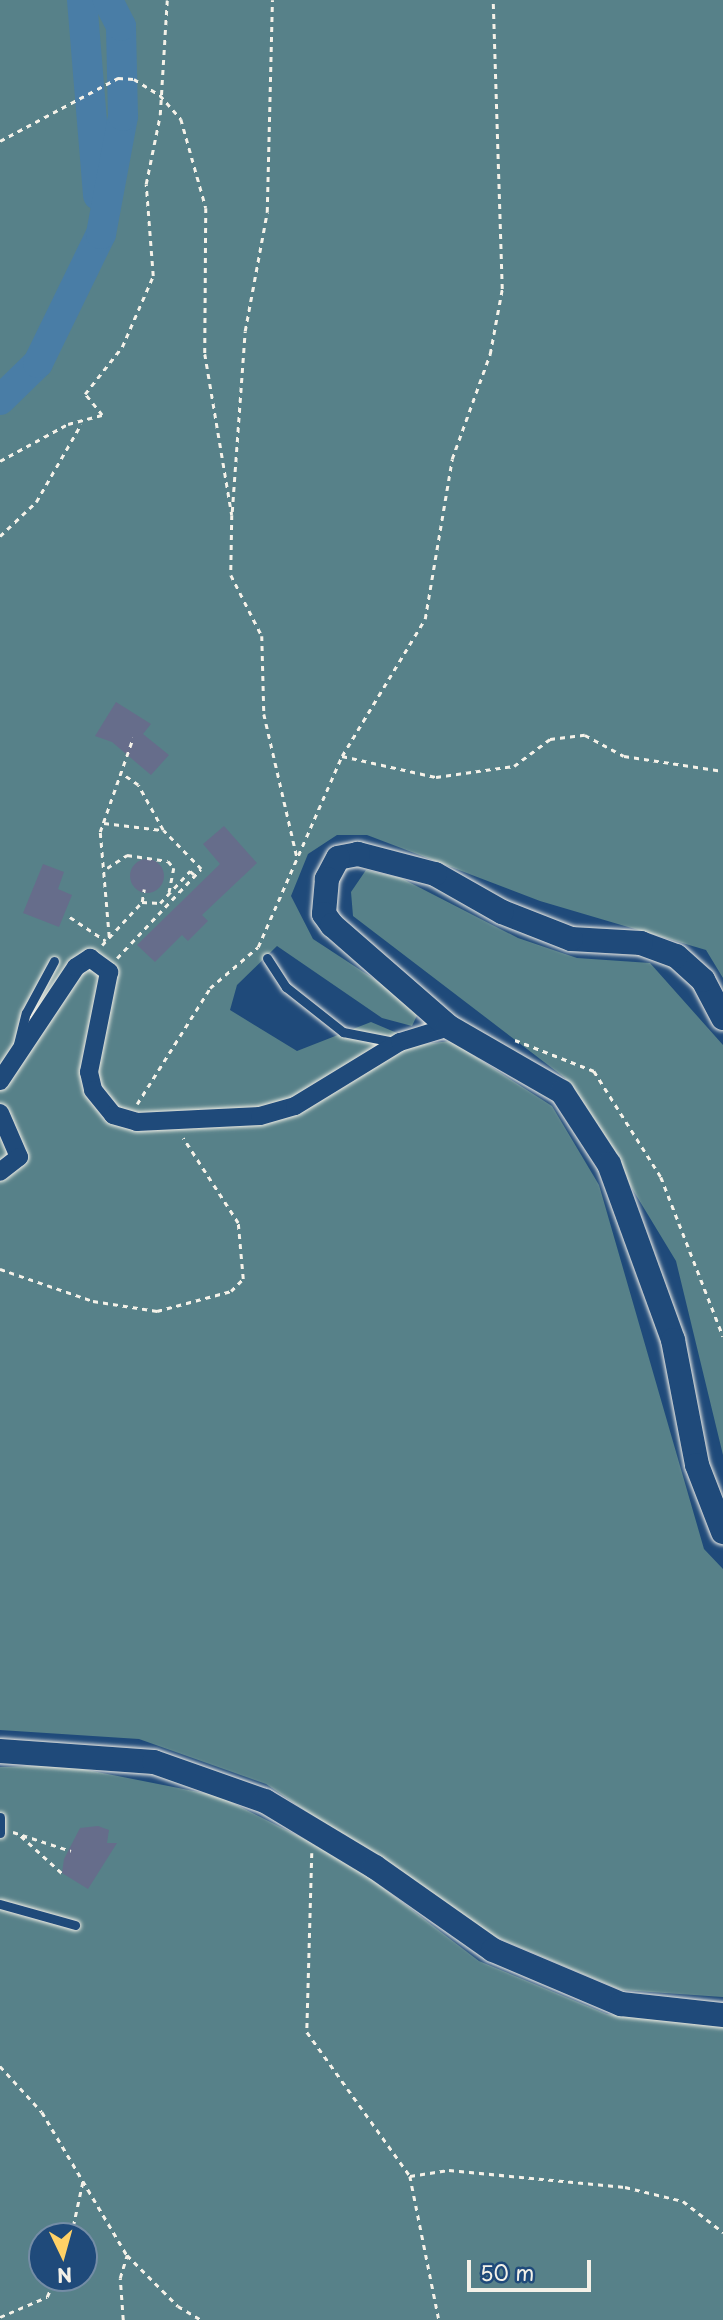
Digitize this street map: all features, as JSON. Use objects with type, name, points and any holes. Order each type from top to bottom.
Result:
[{"type":"street","points":[[723,1018],[703,980],[676,956],[641,943],[571,939],[502,912],[435,874],[358,854],[338,858],[327,879],[324,914],[449,1027],[562,1093],[609,1164],[673,1340],[697,1465],[723,1532]]},
{"type":"street","points":[[0,1081],[76,967],[90,958],[108,968],[89,1072],[93,1090],[113,1115],[173,1123],[295,1107],[400,1042],[449,1027]]},
{"type":"street","points":[[0,1114],[19,1157],[0,1172]]},
{"type":"street","points":[[0,1751],[154,1762],[265,1801],[312,1828],[493,1950],[621,2004],[723,2015]]},
{"type":"lane","points":[[267,958],[286,987],[343,1032],[400,1042]]},
{"type":"lane","points":[[12,1063],[26,1013],[54,961]]},
{"type":"lane","points":[[0,1817],[2,1831]]},
{"type":"lane","points":[[0,1904],[75,1924]]},
{"type":"path","points":[[0,461],[68,424],[81,424],[102,415],[85,394],[122,347],[153,276],[146,184],[160,95],[167,0]]},
{"type":"path","points":[[272,0],[267,212],[245,331],[232,515],[231,575],[262,636],[264,714],[297,858]]},
{"type":"path","points":[[113,1115],[136,1105],[210,988],[258,947],[342,756],[425,619],[452,459],[490,355],[502,289],[493,0]]},
{"type":"path","points":[[0,141],[42,124],[79,94],[100,83],[118,78],[134,79],[160,95],[181,119],[206,208],[205,354],[232,515]]},
{"type":"path","points":[[0,536],[36,502],[81,424]]},
{"type":"path","points":[[342,756],[436,778],[514,766],[550,739],[585,735],[624,755],[723,771]]},
{"type":"path","points":[[108,939],[107,869],[99,840],[103,823],[125,776],[121,758],[133,738]]},
{"type":"path","points":[[108,968],[201,869],[163,830],[138,785],[125,776]]},
{"type":"path","points":[[103,823],[163,830]]},
{"type":"path","points":[[107,869],[127,855],[168,861],[174,869],[169,893]]},
{"type":"path","points":[[142,902],[160,903],[190,871],[197,876]]},
{"type":"path","points":[[90,958],[142,902],[144,889]]},
{"type":"path","points":[[70,917],[108,939]]},
{"type":"path","points":[[0,1269],[93,1301],[157,1311],[231,1292],[243,1279],[238,1223],[173,1123]]},
{"type":"path","points":[[312,1828],[307,2032],[410,2176],[439,2320]]},
{"type":"path","points":[[2,1831],[18,1833],[71,1851]]},
{"type":"path","points":[[18,1833],[62,1873]]},
{"type":"path","points":[[0,2066],[42,2112],[127,2255],[177,2306],[201,2320]]},
{"type":"path","points":[[410,2176],[449,2170],[625,2187],[683,2201],[723,2232]]},
{"type":"path","points":[[74,2222],[83,2180]]},
{"type":"path","points":[[123,2320],[120,2278],[127,2255]]},
{"type":"path","points":[[0,2317],[47,2297],[49,2292]]},
{"type":"green space","points":[[0,0],[723,0],[723,978],[706,950],[540,901],[367,835],[337,835],[308,854],[291,896],[313,939],[420,1009],[412,1026],[382,1018],[277,946],[237,985],[230,1010],[297,1051],[371,1022],[423,1044],[451,1041],[552,1106],[599,1185],[704,1549],[723,1569],[723,1997],[621,1990],[486,1933],[266,1784],[139,1739],[0,1730]]},
{"type":"green space","points":[[366,870],[401,878],[518,938],[577,958],[650,963],[723,1045],[723,1455],[676,1261],[565,1078],[353,916],[351,892]]},
{"type":"green space","points":[[62,1765],[219,1796],[348,1861],[479,1961],[607,2014],[723,2027],[723,2320],[0,2320],[0,1767]]},
{"type":"building","points":[[116,702],[151,724],[143,734],[169,755],[151,775],[112,742],[95,736]]},
{"type":"building","points":[[224,826],[257,863],[202,915],[208,921],[188,941],[182,935],[155,962],[137,945],[220,864],[203,844]]},
{"type":"building","points":[[147,859],[159,864],[164,876],[159,888],[147,893],[135,888],[130,876],[135,864]]},
{"type":"building","points":[[43,864],[64,872],[58,889],[72,895],[59,927],[23,913]]},
{"type":"building","points":[[98,1826],[109,1830],[107,1843],[117,1843],[88,1889],[62,1873],[64,1859],[80,1828]]},
{"type":"waterway","points":[[82,0],[98,195]]},
{"type":"waterway","points":[[0,400],[38,363],[101,234],[123,116],[121,26],[108,0]]}]
